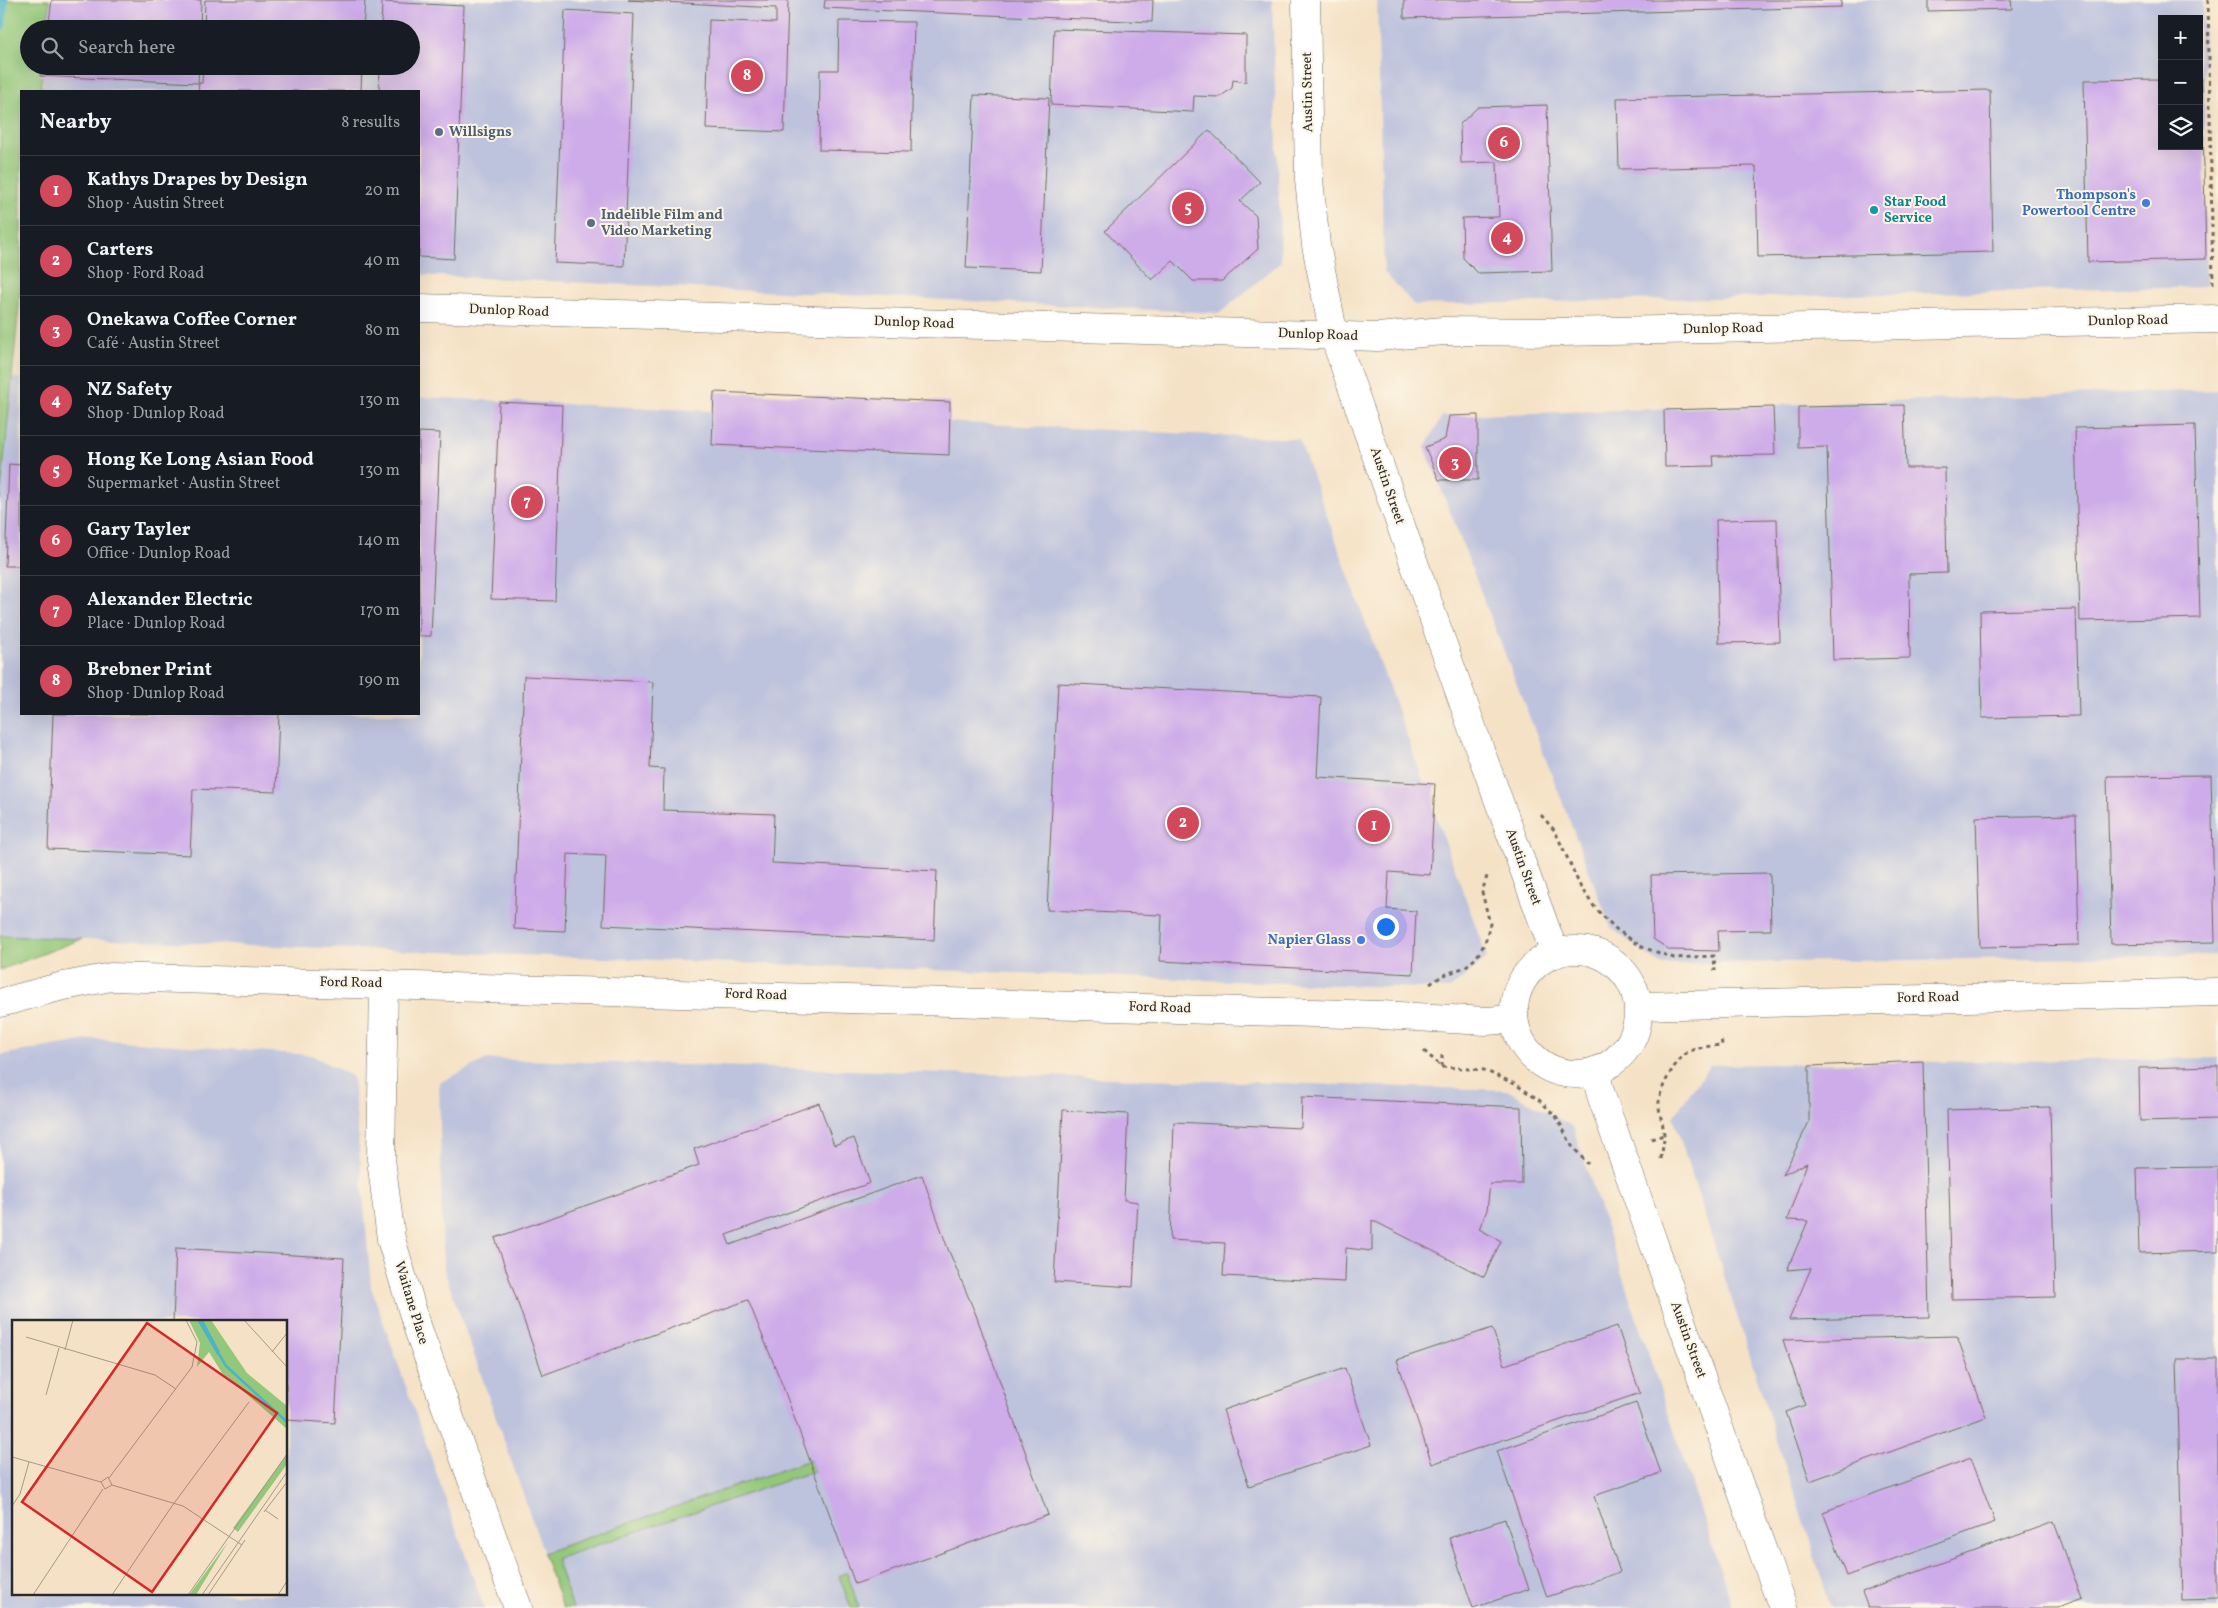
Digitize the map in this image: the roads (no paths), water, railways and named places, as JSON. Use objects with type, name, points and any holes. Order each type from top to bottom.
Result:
[{"type":"street","name":"Austin Street","points":[[1306,0],[1309,180],[1316,245],[1334,336],[1477,741],[1555,954]]},
{"type":"street","name":"Dunlop Road","points":[[420,308],[1378,337],[1443,331],[1560,332],[2216,319]]},
{"type":"street","points":[[1573,950],[1592,952],[1609,960],[1624,972],[1633,988],[1638,1006],[1638,1023],[1632,1039],[1623,1053],[1610,1064],[1596,1071],[1577,1075],[1559,1072],[1542,1065],[1528,1053],[1519,1037],[1514,1019],[1515,999],[1523,980],[1537,964],[1555,954],[1573,950]]},
{"type":"street","name":"Ford Road","points":[[0,1003],[59,987],[111,976],[1381,1015],[1486,1021],[1514,1019]]},
{"type":"street","name":"Waitane Place","points":[[384,984],[381,1159],[391,1239],[418,1328],[518,1608]]},
{"type":"street","name":"Ford Road","points":[[1638,1006],[2218,992]]},
{"type":"street","name":"Austin Street","points":[[1596,1071],[1601,1095],[1783,1608]]},
{"type":"waterway","points":[[0,26],[3,0]]},
{"type":"place","name":"Brebner Print","points":[[747,76]]},
{"type":"place","name":"Willsigns","points":[[439,132]]},
{"type":"place","name":"Gary Tayler","points":[[1504,143]]},
{"type":"place","name":"Thompson's Powertool Centre","points":[[2146,203]]},
{"type":"place","name":"Hong Ke Long Asian Food","points":[[1188,208]]},
{"type":"place","name":"Star Food Service","points":[[1874,210]]},
{"type":"place","name":"Indelible Film and Video Marketing","points":[[591,223]]},
{"type":"place","name":"NZ Safety","points":[[1507,238]]},
{"type":"place","name":"Onekawa Coffee Corner","points":[[1455,463]]},
{"type":"place","name":"Alexander Electric","points":[[527,502]]},
{"type":"place","name":"Carters","points":[[1183,823]]},
{"type":"place","name":"Kathys Drapes by Design","points":[[1374,826]]},
{"type":"place","name":"Napier Glass","points":[[1361,940]]}]
